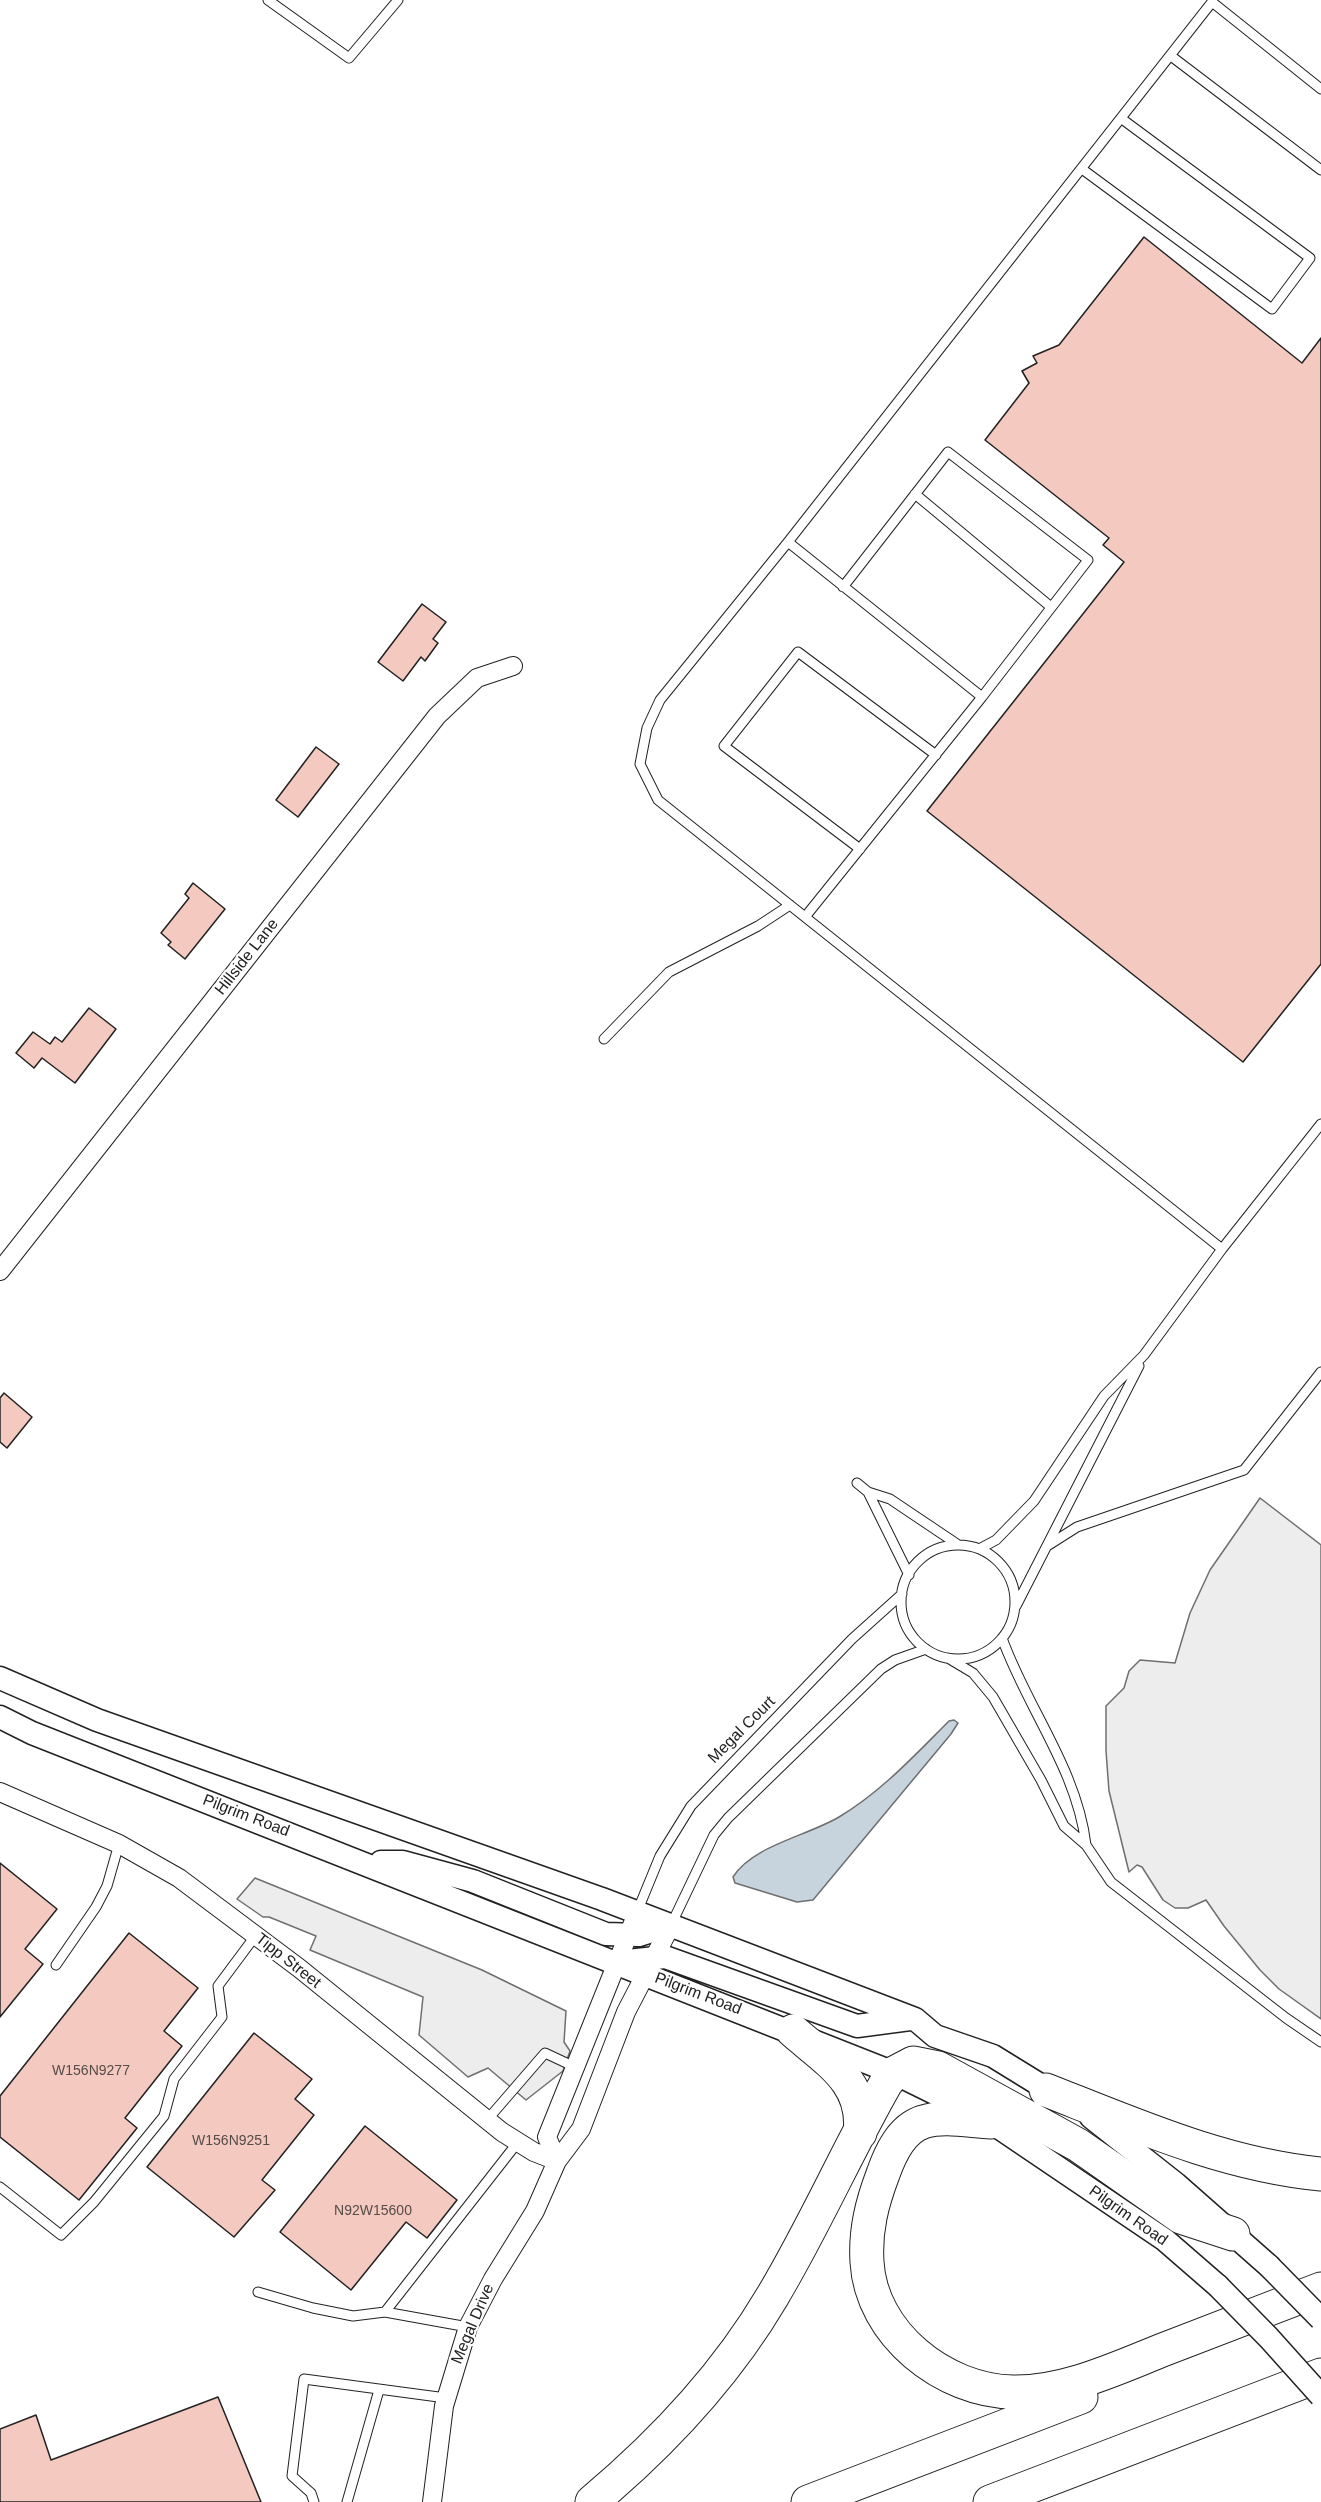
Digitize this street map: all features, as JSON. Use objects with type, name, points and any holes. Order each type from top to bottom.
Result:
[{"type":"highway","points":[[793,2031],[838,2070],[853,2088],[860,2106],[860,2133]]},
{"type":"highway","points":[[592,2502],[646,2455],[705,2389],[750,2332],[796,2255],[894,2073],[907,2065],[919,2063],[950,2073],[1078,2145],[1181,2217],[1233,2234]]},
{"type":"highway","points":[[1046,2090],[1158,2134],[1214,2152],[1260,2164],[1321,2174]]},
{"type":"highway","points":[[991,2122],[938,2120],[915,2125],[900,2140],[888,2160],[870,2209],[867,2264],[875,2298],[901,2339],[926,2361],[955,2380],[980,2389],[1014,2392],[1043,2390],[1093,2376],[1321,2289]]},
{"type":"highway","points":[[808,2502],[1321,2305]]},
{"type":"highway","points":[[990,2502],[1321,2375]]},
{"type":"highway","points":[[1041,2502],[1321,2396]]},
{"type":"street","name":"Hillside Lane","points":[[0,1271],[437,716],[477,678],[513,666]]},
{"type":"street","points":[[0,1678],[97,1720],[637,1912],[915,2019],[935,2036],[993,2056],[1077,2107],[1112,2133],[1269,2266],[1321,2319]]},
{"type":"street","name":"Pilgrim Road","points":[[0,1717],[32,1733],[618,1962]]},
{"type":"street","name":"Tipp Street","points":[[0,1792],[119,1844],[179,1878],[256,1935],[487,2120],[518,2142],[557,2161]]},
{"type":"street","points":[[361,1862],[402,1862],[473,1881],[606,1934],[628,1936],[671,1925]]},
{"type":"street","points":[[557,2161],[547,2137],[637,1912]]},
{"type":"street","name":"Megal Drive","points":[[432,2502],[446,2398],[468,2327],[493,2278],[531,2219],[557,2161],[581,2129],[626,2012],[671,1925]]},
{"type":"street","points":[[618,1962],[699,1969],[765,1995],[857,2026],[915,2019]]},
{"type":"street","name":"Pilgrim Road","points":[[651,1965],[793,2031],[894,2073],[991,2122],[1165,2240],[1218,2286],[1278,2347],[1321,2396]]},
{"type":"lane","points":[[268,0],[349,58],[398,0]]},
{"type":"lane","points":[[1222,1249],[658,800],[640,764],[647,728],[660,700],[788,542],[1212,2],[1321,89]]},
{"type":"lane","points":[[1171,56],[1321,170]]},
{"type":"lane","points":[[1082,168],[1272,309],[1310,258],[1122,119]]},
{"type":"lane","points":[[805,917],[982,697],[1088,560],[948,452],[843,586]]},
{"type":"lane","points":[[915,494],[1051,608]]},
{"type":"lane","points":[[788,542],[982,697]]},
{"type":"lane","points":[[860,849],[724,746],[798,651],[936,755]]},
{"type":"lane","points":[[604,1039],[669,972],[758,926],[790,905]]},
{"type":"lane","points":[[981,1548],[996,1540],[1034,1501],[1104,1396],[1144,1355],[1222,1249],[1321,1124]]},
{"type":"lane","points":[[948,1658],[972,1658],[994,1647],[1009,1629],[1016,1606],[1144,1355]]},
{"type":"lane","points":[[1047,1546],[1077,1527],[1244,1470],[1321,1372]]},
{"type":"lane","points":[[857,1483],[868,1492],[890,1499],[957,1544]]},
{"type":"lane","points":[[868,1492],[909,1575]]},
{"type":"lane","points":[[1016,1606],[1013,1582],[1000,1562],[981,1548],[957,1544],[934,1549],[914,1564],[903,1585],[901,1609],[909,1632],[926,1649],[948,1658],[973,1673],[993,1697],[1041,1780],[1064,1826],[1086,1845],[1099,1867],[1127,1897],[1321,2042]]},
{"type":"lane","name":"Megal Court","points":[[637,1912],[660,1856],[691,1806],[852,1639],[902,1594]]},
{"type":"lane","points":[[1002,1638],[1014,1673],[1040,1717],[1078,1806],[1086,1845]]},
{"type":"lane","points":[[671,1925],[714,1835],[728,1818],[880,1669],[895,1660],[926,1649]]},
{"type":"lane","points":[[56,1965],[96,1907],[107,1886],[119,1844]]},
{"type":"lane","points":[[0,2187],[61,2235],[94,2202],[164,2116],[174,2079],[222,2017],[218,1986],[256,1935]]},
{"type":"lane","points":[[487,2120],[544,2053],[575,2067]]},
{"type":"lane","points":[[385,2312],[518,2142]]},
{"type":"lane","points":[[258,2292],[313,2308],[353,2316],[385,2312],[468,2327]]},
{"type":"lane","points":[[314,2502],[311,2493],[292,2476],[304,2379],[446,2398]]},
{"type":"lane","points":[[347,2502],[379,2390]]},
{"type":"shaded area","points":[[1260,1498],[1321,1545],[1321,2019],[1279,1989],[1260,1970],[1206,1900],[1188,1908],[1175,1908],[1163,1900],[1142,1867],[1137,1865],[1129,1872],[1109,1791],[1106,1706],[1124,1688],[1129,1671],[1140,1660],[1175,1663],[1190,1613],[1210,1570]]},
{"type":"shaded area","points":[[954,1720],[958,1723],[951,1734],[813,1900],[797,1902],[735,1883],[733,1877],[753,1857],[781,1842],[826,1824],[869,1796],[949,1721]]},
{"type":"shaded area","points":[[255,1878],[482,1970],[566,2011],[564,2042],[570,2051],[563,2071],[526,2100],[488,2068],[468,2077],[419,2035],[423,1997],[310,1950],[316,1936],[269,1917],[263,1917],[237,1899]]},
{"type":"building","points":[[1144,237],[1302,363],[1321,338],[1321,964],[1243,1062],[927,811],[1124,562],[1103,545],[1109,538],[985,440],[1029,383],[1022,371],[1037,363],[1033,356],[1059,345]]},
{"type":"building","points":[[422,604],[446,622],[433,639],[438,643],[425,661],[421,657],[403,681],[378,662]]},
{"type":"building","points":[[316,747],[339,764],[298,817],[276,800]]},
{"type":"building","points":[[193,883],[225,909],[185,959],[168,945],[171,942],[161,933],[189,898],[185,894]]},
{"type":"building","points":[[89,1008],[116,1029],[75,1083],[42,1058],[34,1068],[16,1053],[33,1032],[50,1044],[55,1037],[62,1042]]},
{"type":"building","points":[[4,1393],[32,1417],[7,1448],[0,1442],[0,1398]]},
{"type":"building","points":[[0,1863],[57,1909],[25,1949],[43,1964],[0,2017]]},
{"type":"building","points":[[129,1933],[198,1988],[164,2031],[182,2046],[125,2118],[137,2128],[79,2200],[0,2137],[0,2096]]},
{"type":"building","points":[[254,2033],[312,2079],[295,2099],[314,2115],[262,2180],[275,2190],[234,2237],[147,2167]]},
{"type":"building","points":[[365,2126],[457,2200],[427,2238],[406,2222],[351,2290],[280,2232]]},
{"type":"building","points":[[218,2397],[261,2502],[0,2502],[0,2429],[36,2415],[51,2460]]}]
